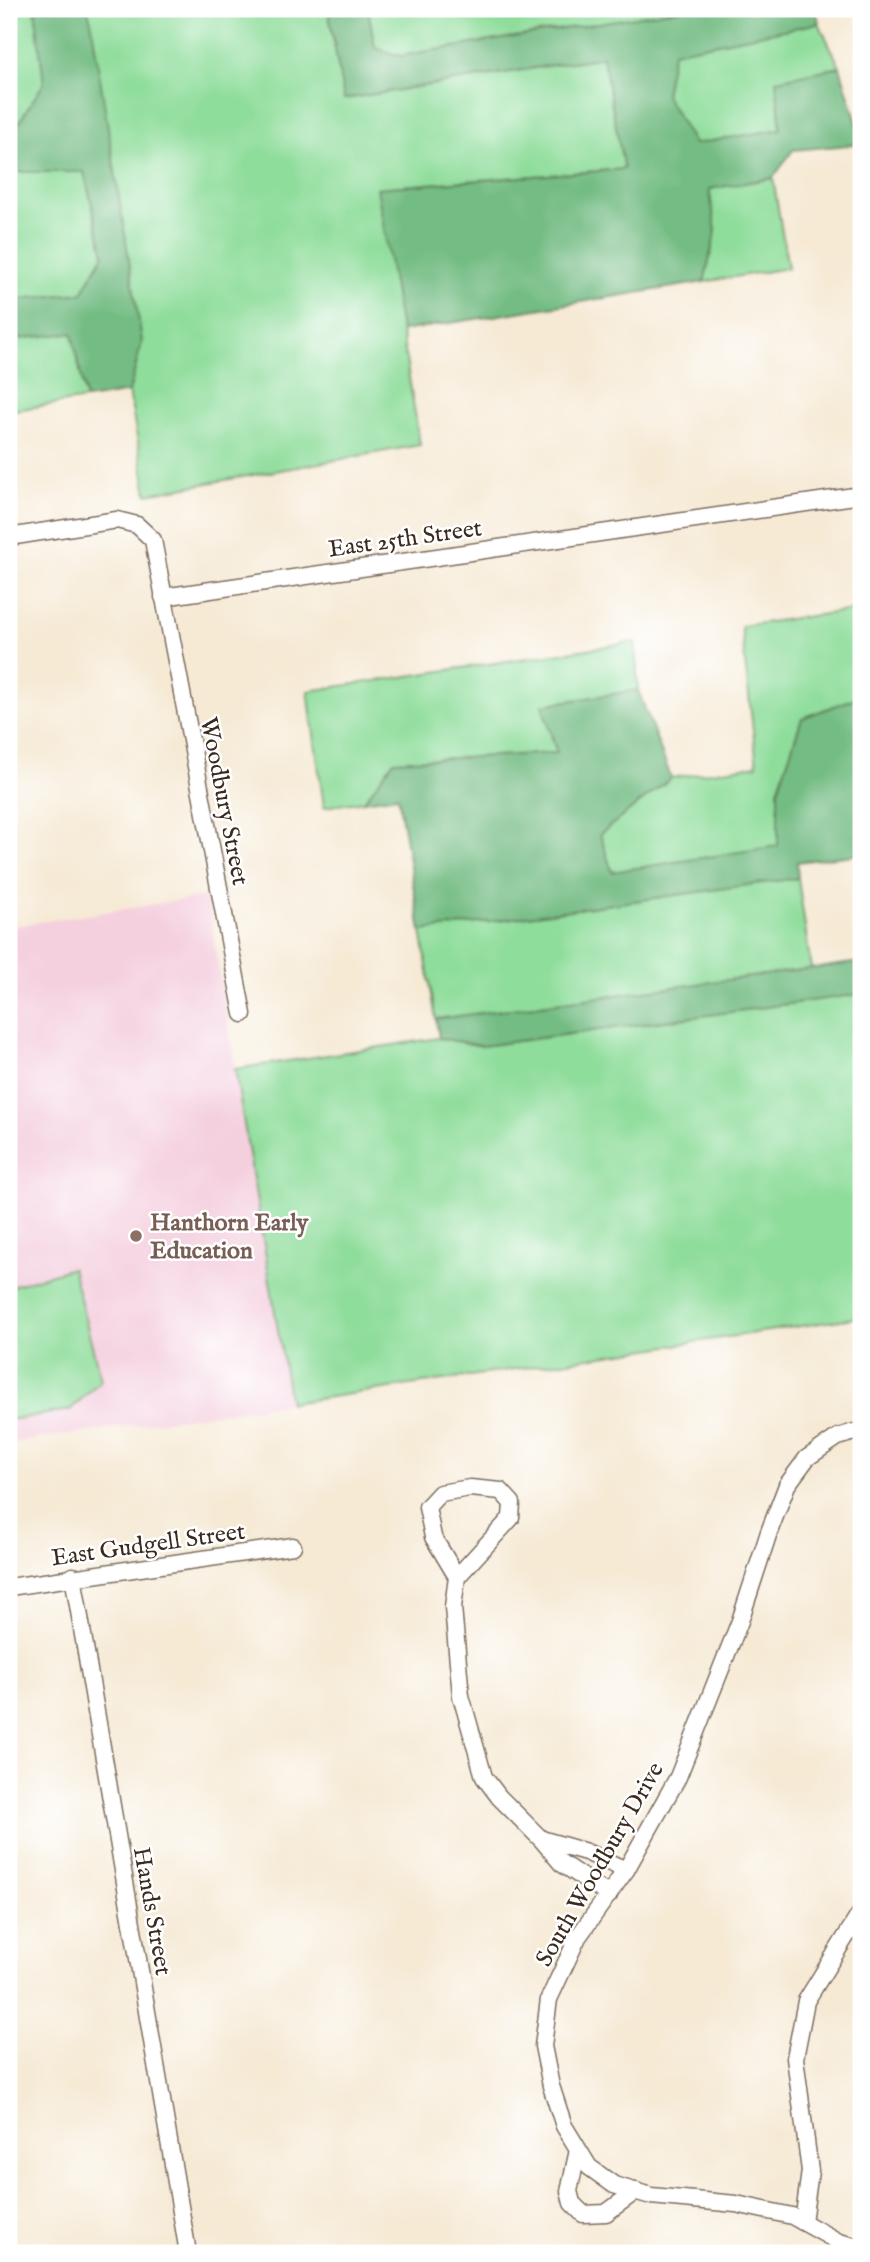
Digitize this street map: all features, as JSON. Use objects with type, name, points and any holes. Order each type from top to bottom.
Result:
[{"type":"street","name":"East 25th Street","points":[[163,597],[861,495]]},
{"type":"street","points":[[9,537],[117,520],[137,525],[153,540],[163,597]]},
{"type":"street","name":"Woodbury Street","points":[[163,597],[243,1014]]},
{"type":"street","name":"South Woodbury Drive","points":[[861,1430],[838,1437],[807,1458],[787,1485],[740,1620],[678,1777],[626,1870],[578,1937],[549,1999],[542,2046],[564,2126],[589,2167],[614,2185],[651,2196],[736,2204],[792,2216],[839,2242],[861,2248]]},
{"type":"street","points":[[457,1577],[433,1537],[427,1507],[440,1493],[470,1489],[501,1491],[512,1503],[512,1518],[457,1577],[453,1607],[461,1696],[484,1777],[499,1797],[572,1872],[609,1895]]},
{"type":"street","name":"East Gudgell Street","points":[[9,1587],[293,1546]]},
{"type":"street","name":"Hands Street","points":[[73,1576],[188,2253]]},
{"type":"street","points":[[541,1839],[586,1852],[626,1870]]},
{"type":"street","points":[[803,2222],[810,2171],[795,2058],[806,2001],[855,1935],[861,1912]]},
{"type":"street","points":[[578,2150],[569,2191],[572,2203],[583,2214],[606,2213],[636,2192]]},
{"type":"shaded area","name":"Hanthorn Early Education","points":[[207,896],[290,1403],[9,1443],[9,927]]},
{"type":"green space","points":[[9,9],[35,9],[44,83],[9,138]]},
{"type":"green space","points":[[35,9],[87,9],[91,21],[142,341],[129,392],[86,399],[72,333],[9,340],[9,300],[82,293],[104,254],[84,172],[9,172],[9,138],[44,83]]},
{"type":"green space","points":[[87,9],[328,9],[344,99],[603,57],[624,169],[378,188],[420,445],[147,494],[129,392],[142,341]]},
{"type":"green space","points":[[328,9],[368,9],[375,48],[400,56],[683,9],[816,9],[819,23],[673,52],[665,95],[694,144],[781,129],[776,80],[840,67],[861,136],[861,144],[793,150],[773,178],[709,189],[716,231],[704,282],[401,331],[377,188],[624,169],[603,57],[344,99]]},
{"type":"green space","points":[[368,9],[683,9],[400,56],[375,48]]},
{"type":"green space","points":[[819,23],[840,67],[777,80],[781,129],[694,144],[665,95],[672,52]]},
{"type":"green space","points":[[9,172],[84,172],[104,254],[82,293],[9,300]]},
{"type":"green space","points":[[773,178],[788,268],[704,282],[716,231],[709,189]]},
{"type":"green space","points":[[72,332],[86,399],[9,411],[9,340]]},
{"type":"green space","points":[[861,609],[861,696],[802,718],[778,790],[778,846],[612,872],[600,834],[671,778],[757,765],[741,626]]},
{"type":"green space","points":[[635,642],[638,690],[542,705],[557,753],[394,761],[364,801],[324,807],[308,691]]},
{"type":"green space","points":[[638,690],[671,778],[600,834],[612,872],[778,846],[778,790],[802,718],[861,696],[861,854],[797,862],[798,878],[421,931],[398,796],[364,801],[394,761],[557,753],[542,705]]},
{"type":"green space","points":[[798,878],[811,969],[436,1019],[421,931]]},
{"type":"green space","points":[[861,962],[861,994],[482,1046],[439,1038],[436,1019]]},
{"type":"green space","points":[[861,994],[861,1317],[290,1403],[235,1069],[439,1038],[482,1046]]},
{"type":"green space","points":[[72,1268],[101,1380],[70,1410],[9,1420],[9,1287]]},
{"type":"place","name":"Hanthorn Early Education","points":[[136,1236]]}]
